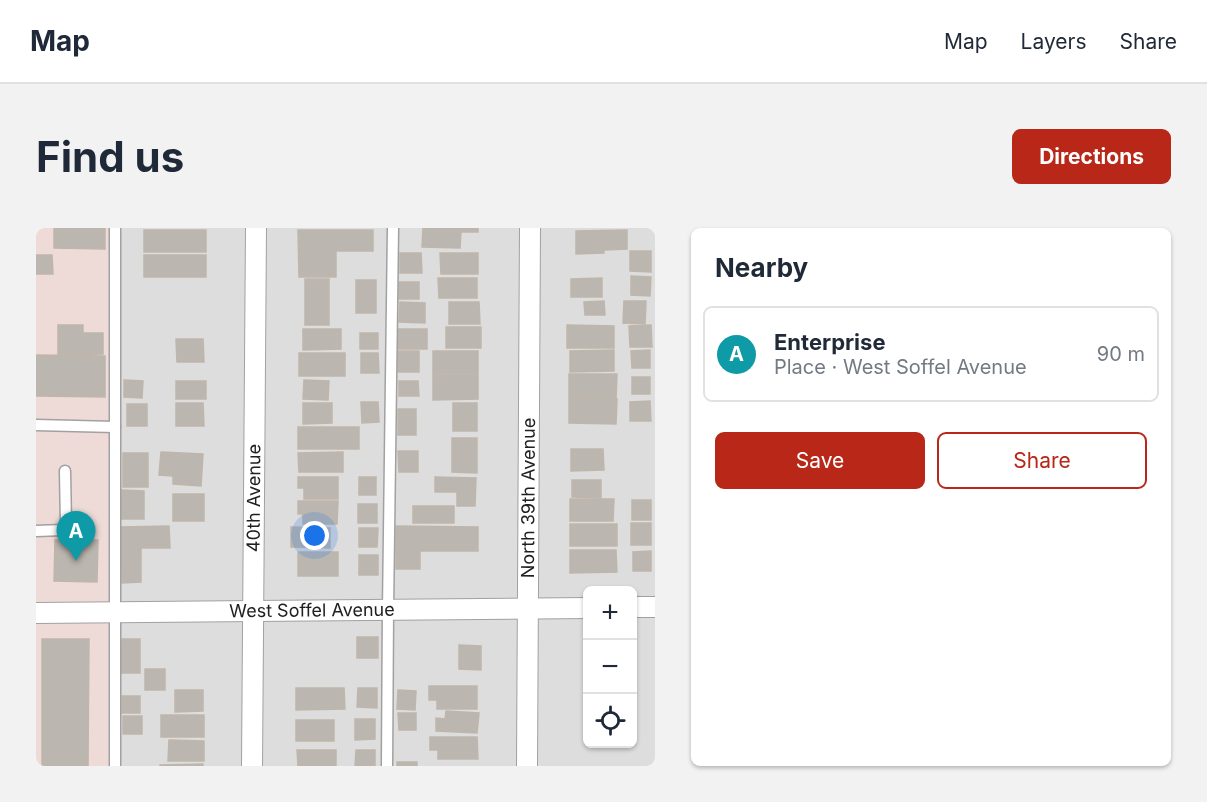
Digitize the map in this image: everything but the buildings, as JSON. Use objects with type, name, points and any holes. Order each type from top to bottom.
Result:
[{"type":"street","name":"40th Avenue","points":[[252,766],[256,228]]},
{"type":"street","name":"North 39th Avenue","points":[[527,766],[530,228]]},
{"type":"street","points":[[637,607],[655,607]]},
{"type":"street","name":"West Soffel Avenue","points":[[36,613],[583,608]]},
{"type":"lane","points":[[115,228],[115,766]]},
{"type":"lane","points":[[387,766],[393,228]]},
{"type":"lane","points":[[36,425],[115,427]]},
{"type":"lane","points":[[36,531],[63,530],[66,525],[65,471]]},
{"type":"shaded area","points":[[36,228],[115,228],[115,766],[36,766]]},
{"type":"shaded area","points":[[115,228],[655,228],[655,766],[115,766]]},
{"type":"place","name":"Enterprise","points":[[76,561]]}]
